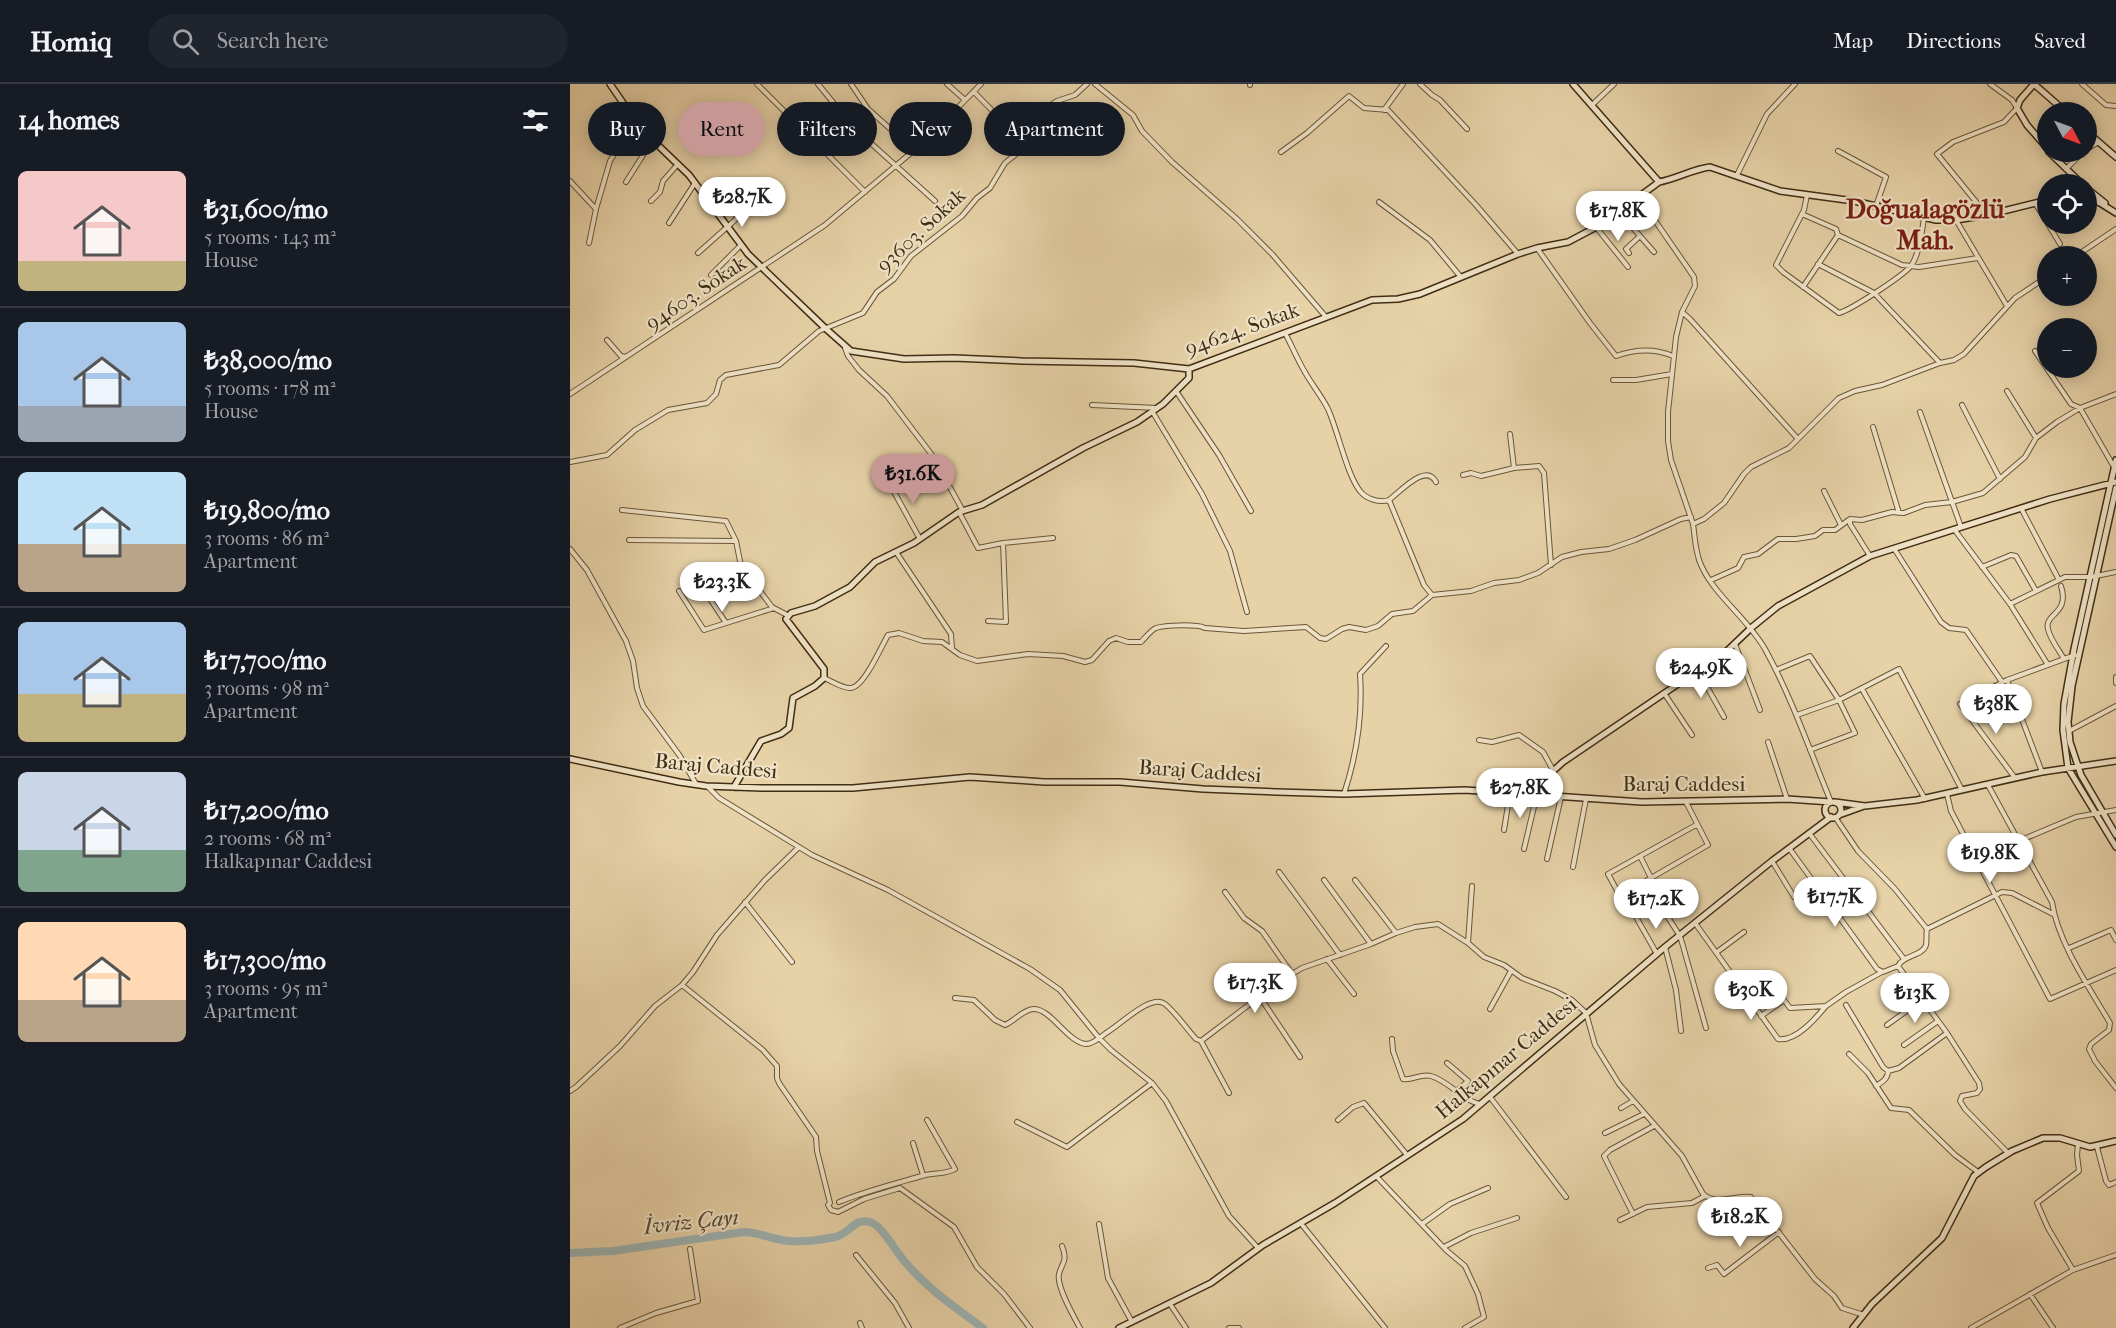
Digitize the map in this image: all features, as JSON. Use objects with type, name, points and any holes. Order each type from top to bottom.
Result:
[{"type":"street","name":"94624. Sokak","points":[[610,84],[622,102]]},
{"type":"street","points":[[757,84],[865,192]]},
{"type":"street","points":[[818,84],[850,124],[935,201]]},
{"type":"street","points":[[851,84],[868,110],[889,128]]},
{"type":"street","points":[[947,84],[965,100]]},
{"type":"street","name":"94603. Sokak","points":[[965,100],[981,84]]},
{"type":"street","name":"93603. Sokak","points":[[1056,102],[1076,95],[1087,84]]},
{"type":"street","points":[[1095,84],[1133,115],[1142,131],[1172,162],[1258,240],[1326,317]]},
{"type":"street","points":[[1384,110],[1403,84]]},
{"type":"street","points":[[1420,84],[1440,100],[1467,129]]},
{"type":"street","points":[[1573,84],[1659,182],[1706,168],[1714,168],[1771,189],[1846,200],[1924,218],[1956,220],[2035,203],[2037,206]]},
{"type":"street","points":[[1592,105],[1614,84]]},
{"type":"street","points":[[1737,176],[1767,114],[1795,84]]},
{"type":"street","points":[[1990,84],[2012,100],[2037,137]]},
{"type":"street","points":[[1987,215],[1936,154],[1953,142],[2004,122],[2034,84],[2055,102]]},
{"type":"street","points":[[2082,84],[2106,105],[2116,106]]},
{"type":"street","points":[[974,92],[984,102]]},
{"type":"street","points":[[1281,152],[1307,133],[1349,96],[1364,108],[1388,110],[1476,204],[1518,254]]},
{"type":"street","points":[[2099,142],[2116,157]]},
{"type":"street","points":[[1838,151],[1886,177],[1876,206]]},
{"type":"street","name":"94624. Sokak","points":[[666,153],[695,183],[741,245],[761,267],[852,351],[904,359],[954,358],[1134,363],[1190,369],[1372,300],[1398,299],[1420,294],[1518,254],[1568,242],[1619,212],[1659,182]]},
{"type":"street","points":[[589,243],[596,209],[613,156]]},
{"type":"street","points":[[626,182],[642,156]]},
{"type":"street","name":"94603. Sokak","points":[[570,394],[820,228],[907,156]]},
{"type":"street","name":"93603. Sokak","points":[[570,462],[607,455],[635,430],[668,410],[707,403],[716,394],[720,380],[726,375],[779,365],[815,333],[859,316],[866,311],[877,292],[894,279],[911,256],[962,216],[977,198],[993,185],[1005,163],[1014,156]]},
{"type":"street","points":[[2059,162],[2071,174]]},
{"type":"street","points":[[2066,170],[2074,162]]},
{"type":"street","points":[[651,201],[660,192],[663,181],[678,164]]},
{"type":"street","points":[[570,181],[596,209]]},
{"type":"street","points":[[698,253],[737,218],[766,182]]},
{"type":"street","points":[[669,223],[695,183]]},
{"type":"street","points":[[1807,195],[1802,214],[1776,265],[1839,313],[1874,293],[1911,266],[1924,218]]},
{"type":"street","points":[[2097,197],[2115,211]]},
{"type":"street","points":[[1635,200],[1656,222],[1694,277],[1694,290],[1682,312],[1673,356],[1668,441],[1671,460],[1693,524],[1696,549],[1701,565],[1751,628],[1776,670],[1833,802],[1840,806],[1835,816]]},
{"type":"street","points":[[1379,202],[1430,240],[1460,276]]},
{"type":"street","points":[[2097,203],[2115,211]]},
{"type":"street","points":[[1619,212],[1654,252]]},
{"type":"street","points":[[1802,214],[1836,229],[1838,235],[1902,265],[1919,267],[1978,258]]},
{"type":"street","points":[[1956,220],[2007,306]]},
{"type":"street","points":[[1596,227],[1628,267]]},
{"type":"street","points":[[2091,246],[2116,229]]},
{"type":"street","points":[[2054,234],[2060,244]]},
{"type":"street","points":[[1803,287],[1838,235]]},
{"type":"street","points":[[1629,253],[1626,249],[1640,236]]},
{"type":"street","points":[[711,275],[741,245]]},
{"type":"street","points":[[1537,248],[1590,323],[1617,356],[1646,350],[1659,350],[1673,356]]},
{"type":"street","points":[[1818,264],[1874,293],[1940,363]]},
{"type":"street","points":[[1693,524],[1704,519],[1724,503],[1751,467],[1784,451],[1839,398],[1954,360],[1964,354],[2015,298],[2037,283]]},
{"type":"street","points":[[1682,312],[1798,439]]},
{"type":"street","points":[[1285,332],[1305,373],[1327,407],[1355,483],[1361,493],[1368,498],[1383,502],[1389,500],[1421,475],[1433,476],[1436,482]]},
{"type":"street","points":[[607,340],[621,356],[627,357]]},
{"type":"street","points":[[844,346],[853,363],[887,396],[932,455],[978,548],[1053,538]]},
{"type":"street","points":[[2035,351],[2071,404],[2080,408],[2114,468]]},
{"type":"street","points":[[734,787],[761,741],[781,734],[789,728],[793,698],[815,686],[824,678],[824,669],[786,619],[791,613],[815,606],[850,587],[875,562],[920,539],[961,512],[982,506],[1155,410],[1189,378],[1190,369]]},
{"type":"street","points":[[1613,380],[1636,381],[1672,374]]},
{"type":"street","points":[[1176,391],[1219,455],[1251,511]]},
{"type":"street","points":[[2007,391],[2036,438]]},
{"type":"street","points":[[1711,580],[1738,568],[1744,557],[1758,554],[1778,539],[1815,536],[1823,530],[1835,530],[1850,519],[1862,520],[1873,516],[1904,513],[1925,505],[1952,502],[1983,493],[2025,457],[2036,438],[2057,422],[2080,408],[2116,394]]},
{"type":"street","points":[[1092,405],[1155,410]]},
{"type":"street","points":[[1962,405],[2000,479]]},
{"type":"street","points":[[1155,410],[1202,494],[1230,551],[1247,612]]},
{"type":"street","points":[[1920,412],[1961,527]]},
{"type":"street","points":[[1873,427],[1899,513]]},
{"type":"street","points":[[1510,434],[1514,468]]},
{"type":"street","points":[[2116,460],[2115,487],[2064,704],[2063,730],[2068,768],[2116,847]]},
{"type":"street","points":[[1463,475],[1470,473],[1481,476],[1514,468],[1539,466],[1544,473],[1551,565]]},
{"type":"street","points":[[888,481],[920,539]]},
{"type":"street","points":[[1529,793],[1553,770],[1735,644],[1778,606],[1870,556],[1896,550],[2021,508],[2115,487]]},
{"type":"street","points":[[1824,491],[1842,525]]},
{"type":"street","points":[[1389,500],[1424,585],[1431,595]]},
{"type":"street","points":[[2021,508],[2059,580]]},
{"type":"street","points":[[622,510],[726,521],[736,541],[741,566],[775,608],[789,616]]},
{"type":"street","points":[[824,678],[847,688],[855,688],[865,680],[870,665],[888,635],[899,633],[923,641],[942,642],[960,655],[977,661],[1028,654],[1063,656],[1085,662],[1092,660],[1109,641],[1116,638],[1128,642],[1141,642],[1154,628],[1173,626],[1200,625],[1205,628],[1244,631],[1305,627],[1320,639],[1326,639],[1342,629],[1349,627],[1366,630],[1378,626],[1392,614],[1413,612],[1431,595],[1471,591],[1494,583],[1519,580],[1538,573],[1562,557],[1581,552],[1610,549],[1681,519],[1691,517]]},
{"type":"street","points":[[1850,519],[1850,524],[1870,556]]},
{"type":"street","points":[[1954,529],[2010,604],[2048,665]]},
{"type":"street","points":[[629,540],[736,541]]},
{"type":"street","points":[[988,621],[1006,622],[1003,543]]},
{"type":"street","points":[[570,549],[587,570],[626,641],[643,706],[680,756],[696,784]]},
{"type":"street","points":[[1896,550],[1941,622],[1949,628],[1966,630],[2005,681],[2042,772]]},
{"type":"street","points":[[896,552],[951,634],[952,649]]},
{"type":"street","points":[[1982,567],[2010,555],[2016,556],[2036,591]]},
{"type":"street","points":[[2010,604],[2065,577],[2093,577],[2116,572]]},
{"type":"street","points":[[693,573],[726,623]]},
{"type":"street","points":[[2061,586],[2064,598],[2062,606],[2048,621],[2048,628],[2064,659]]},
{"type":"street","points":[[679,591],[704,630],[775,608]]},
{"type":"street","points":[[1735,644],[1760,710]]},
{"type":"street","points":[[1344,794],[1358,742],[1362,705],[1360,674],[1386,646]]},
{"type":"street","points":[[2015,778],[1960,704],[2005,681],[2076,654]]},
{"type":"street","points":[[2076,654],[2068,722],[2070,742],[2081,775],[2116,835]]},
{"type":"street","points":[[1776,670],[1810,656],[1839,700],[1855,733],[1810,750]]},
{"type":"street","points":[[1797,715],[1839,700],[1899,669],[1962,791]]},
{"type":"street","points":[[1698,670],[1724,717]]},
{"type":"street","points":[[2116,677],[2116,683]]},
{"type":"street","points":[[1862,689],[1925,798]]},
{"type":"street","points":[[1663,693],[1692,735]]},
{"type":"street","points":[[2069,731],[2116,706]]},
{"type":"street","points":[[1479,740],[1492,741],[1519,735],[1543,752],[1553,770]]},
{"type":"street","points":[[1768,742],[1787,799]]},
{"type":"street","name":"Baraj Caddesi","points":[[570,759],[706,786],[791,789],[853,788],[970,777],[1044,782],[1120,782],[1229,791],[1344,794],[1465,789],[1642,802],[1787,799],[1865,806]]},
{"type":"street","points":[[1865,806],[1925,798],[2042,772],[2116,761]]},
{"type":"street","points":[[1988,785],[2052,902],[2054,915],[2068,948],[2110,1023],[2109,1030],[2091,1044],[2089,1049],[2116,1088]]},
{"type":"street","points":[[706,786],[719,798],[812,855],[888,890],[1030,969],[1060,990],[1099,1038],[1152,1083],[1166,1101],[1229,1216],[1258,1248]]},
{"type":"street","points":[[1504,830],[1510,792]]},
{"type":"street","points":[[1524,849],[1538,794]]},
{"type":"street","points":[[1947,794],[1951,811],[2050,999],[2116,970]]},
{"type":"street","points":[[1547,859],[1561,797]]},
{"type":"street","points":[[1573,867],[1586,799]]},
{"type":"street","points":[[1686,802],[1708,845],[1620,896],[1608,874],[1696,825]]},
{"type":"street","points":[[1695,923],[1778,1039],[1783,1040],[1808,1027],[1826,1005],[1846,992],[1898,966],[1900,961],[1926,946],[1927,929],[1858,851],[1835,816],[1827,815],[1825,809],[1833,802]]},
{"type":"street","name":"Halkapınar Caddesi","points":[[1119,1328],[1211,1283],[1258,1248],[1335,1203],[1463,1119],[1665,947],[1772,861],[1835,816],[1865,806]]},
{"type":"street","points":[[2019,841],[2076,817],[2116,810]]},
{"type":"street","points":[[1809,833],[1904,959]]},
{"type":"street","points":[[570,1091],[620,1046],[655,1006],[682,985],[717,935],[799,847]]},
{"type":"street","points":[[1789,848],[1877,969],[1883,972]]},
{"type":"street","points":[[1640,856],[1651,878]]},
{"type":"street","points":[[1772,861],[1794,897]]},
{"type":"street","points":[[1279,872],[1340,955]]},
{"type":"street","points":[[1324,880],[1371,944]]},
{"type":"street","points":[[1355,880],[1396,933]]},
{"type":"street","points":[[1468,943],[1472,886]]},
{"type":"street","points":[[1225,892],[1244,918],[1262,931],[1271,942],[1292,974]]},
{"type":"street","points":[[1927,929],[2002,892],[2012,893],[2054,915]]},
{"type":"street","points":[[745,903],[792,962]]},
{"type":"street","points":[[1660,905],[1680,936],[1706,1028]]},
{"type":"street","points":[[1636,917],[1657,954]]},
{"type":"street","points":[[1201,1041],[1302,968],[1396,933],[1415,927],[1438,924],[1468,943],[1484,957],[1572,1000],[1586,1013],[1595,1045],[1619,1084],[1682,1156],[1705,1196],[1718,1200],[1751,1197],[1815,1279],[1834,1296],[1842,1308],[1864,1315]]},
{"type":"street","points":[[2068,948],[2111,930],[2116,939]]},
{"type":"street","points":[[1717,952],[1744,932]]},
{"type":"street","points":[[1665,947],[1676,990],[1681,1031]]},
{"type":"street","points":[[1327,959],[1354,994]]},
{"type":"street","points":[[1898,966],[1947,1033],[1979,1083],[1980,1089],[1977,1093],[1962,1096],[1960,1101],[2008,1153]]},
{"type":"street","points":[[1490,1009],[1510,970]]},
{"type":"street","points":[[682,985],[763,1050],[777,1066],[779,1083],[816,1137],[817,1151],[830,1203],[828,1205],[831,1210],[838,1212],[923,1175],[951,1172],[955,1169],[927,1120]]},
{"type":"street","points":[[1260,997],[1300,1057]]},
{"type":"street","points":[[955,998],[974,1000],[995,1020],[1005,1025],[1034,1009],[1044,1013],[1071,1036],[1089,1044],[1117,1028],[1145,1005],[1155,1001],[1164,1003],[1196,1039],[1201,1041],[1228,1093]]},
{"type":"street","points":[[1887,1025],[1923,999]]},
{"type":"street","points":[[1761,1016],[1784,1000],[1790,1008],[1826,1005]]},
{"type":"street","points":[[1846,1005],[1883,1067],[1888,1071]]},
{"type":"street","points":[[1904,1045],[1938,1021]]},
{"type":"street","points":[[1888,1071],[1899,1068],[1947,1033]]},
{"type":"street","points":[[1392,1039],[1393,1051],[1403,1079],[1430,1075],[1458,1090],[1473,1103],[1481,1104]]},
{"type":"street","points":[[1849,1054],[1868,1073],[1891,1108],[1909,1110],[1955,1155],[1979,1173]]},
{"type":"street","points":[[1448,1063],[1468,1081],[1458,1090]]},
{"type":"street","points":[[1876,1086],[1888,1076],[1888,1071]]},
{"type":"street","points":[[1017,1122],[1067,1147],[1152,1083]]},
{"type":"street","points":[[1490,1097],[1566,1197]]},
{"type":"street","points":[[1621,1107],[1633,1101]]},
{"type":"street","points":[[1338,1120],[1353,1107],[1364,1103],[1407,1155]]},
{"type":"street","points":[[1605,1133],[1644,1114]]},
{"type":"street","points":[[1633,1214],[1604,1156],[1610,1150],[1654,1126]]},
{"type":"street","points":[[1853,1328],[1872,1304],[1942,1238],[1974,1176],[2008,1153],[2043,1138],[2060,1138],[2090,1147],[2116,1141]]},
{"type":"street","points":[[913,1143],[923,1175]]},
{"type":"street","points":[[2073,1270],[2048,1228],[2037,1203],[2079,1171],[2078,1143]]},
{"type":"street","points":[[2097,1147],[2106,1181],[2109,1185],[2116,1182]]},
{"type":"street","points":[[1376,1176],[1465,1266],[1479,1294],[1484,1317],[1465,1328]]},
{"type":"street","points":[[839,1202],[862,1192],[900,1185],[954,1227],[977,1267],[1004,1294],[1030,1328]]},
{"type":"street","points":[[1422,1224],[1450,1204],[1488,1188]]},
{"type":"street","points":[[1620,1220],[1647,1208],[1692,1203],[1705,1196]]},
{"type":"street","points":[[1444,1247],[1471,1233],[1517,1218]]},
{"type":"street","points":[[1099,1224],[1108,1278],[1132,1322]]},
{"type":"street","points":[[1303,1226],[1385,1328]]},
{"type":"street","points":[[1708,1268],[1717,1265],[1724,1275],[1779,1232]]},
{"type":"street","points":[[1062,1246],[1064,1265],[1059,1275],[1060,1286],[1080,1328]]},
{"type":"street","points":[[620,1328],[656,1313],[698,1301],[690,1249]]},
{"type":"street","points":[[856,1255],[896,1303],[909,1328]]},
{"type":"street","points":[[1971,1328],[2073,1270],[2116,1255]]},
{"type":"street","points":[[2030,1294],[2053,1328]]},
{"type":"street","points":[[1170,1304],[1186,1328]]},
{"type":"street","points":[[1229,1328],[1239,1328]]},
{"type":"waterway","name":"İvriz Çayı","points":[[570,1253],[613,1251],[744,1232],[783,1240],[812,1241],[840,1236],[860,1222],[870,1222],[880,1229],[902,1259],[924,1281],[983,1328]]},
{"type":"district","name":"Doğualagözlü Mah.","points":[[1925,224]]}]
